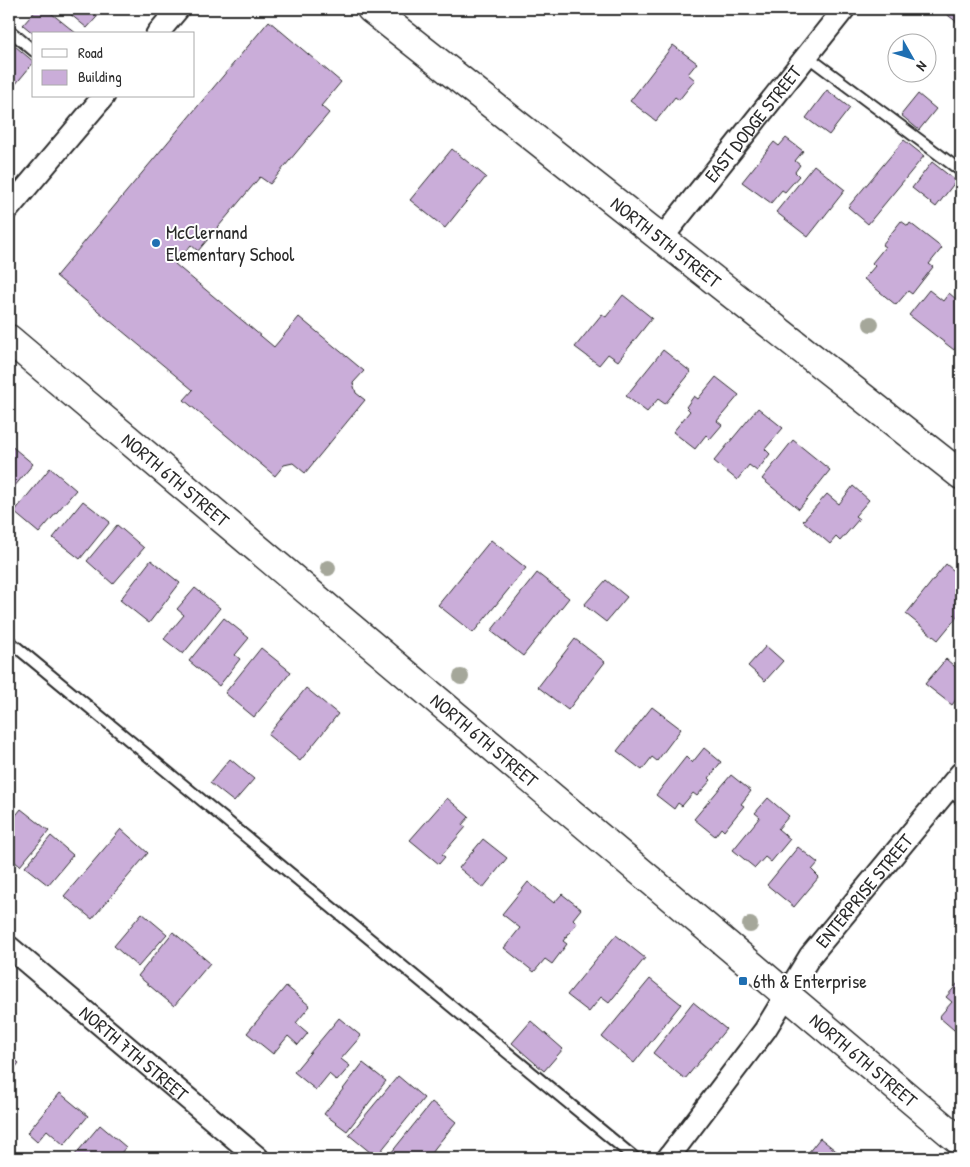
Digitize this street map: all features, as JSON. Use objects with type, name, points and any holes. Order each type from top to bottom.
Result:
[{"type":"main road","name":"NORTH 5TH STREET","points":[[372,9],[961,475]]},
{"type":"main road","name":"NORTH 6TH STREET","points":[[9,338],[961,1142]]},
{"type":"street","points":[[159,32],[178,9]]},
{"type":"street","name":"EAST DODGE STREET","points":[[662,238],[844,9]]},
{"type":"street","points":[[9,208],[96,99]]},
{"type":"street","name":"ENTERPRISE STREET","points":[[668,1158],[757,1041],[820,943],[957,788]]},
{"type":"street","name":"NORTH 7TH STREET","points":[[9,947],[258,1158]]},
{"type":"lane","points":[[9,30],[32,49]]},
{"type":"lane","points":[[807,56],[961,171]]},
{"type":"lane","points":[[9,641],[635,1158]]},
{"type":"building","points":[[37,9],[46,9],[75,32],[32,32],[23,25]]},
{"type":"building","points":[[64,9],[104,9],[87,28]]},
{"type":"building","points":[[940,9],[961,9],[961,19],[958,23]]},
{"type":"building","points":[[269,21],[341,82],[321,106],[329,113],[270,184],[260,177],[198,251],[191,245],[175,264],[274,347],[299,317],[364,371],[353,383],[356,393],[365,400],[305,473],[293,463],[284,465],[275,476],[184,400],[193,390],[56,276]]},
{"type":"building","points":[[9,41],[32,60],[32,64],[15,85],[9,80]]},
{"type":"building","points":[[673,45],[697,63],[688,74],[695,80],[679,100],[675,97],[656,121],[630,101]]},
{"type":"building","points":[[827,90],[850,108],[829,135],[806,118]]},
{"type":"building","points":[[918,94],[936,109],[919,130],[901,115]]},
{"type":"building","points":[[786,138],[803,151],[795,161],[800,165],[795,172],[799,176],[785,192],[782,190],[771,203],[742,182],[774,142],[779,146]]},
{"type":"building","points":[[904,140],[924,156],[868,224],[848,207]]},
{"type":"building","points":[[452,149],[486,177],[445,228],[410,200]]},
{"type":"building","points":[[932,162],[956,181],[936,207],[912,188]]},
{"type":"building","points":[[814,165],[845,190],[808,237],[776,212]]},
{"type":"building","points":[[901,221],[908,226],[910,223],[942,248],[929,264],[933,267],[912,294],[908,291],[896,305],[864,279],[875,266],[872,263],[885,247],[882,245]]},
{"type":"building","points":[[929,290],[943,301],[949,293],[956,299],[961,292],[961,340],[954,350],[909,315]]},
{"type":"building","points":[[623,295],[652,318],[618,361],[608,354],[599,365],[575,347],[602,314],[606,317]]},
{"type":"building","points":[[663,350],[691,372],[665,404],[658,399],[647,412],[626,396]]},
{"type":"building","points":[[716,377],[739,395],[717,421],[722,425],[710,439],[706,435],[695,449],[673,432],[690,411],[686,407],[694,396],[698,399]]},
{"type":"building","points":[[758,408],[783,428],[765,449],[770,454],[757,471],[749,465],[737,480],[714,461]]},
{"type":"building","points":[[793,440],[830,470],[799,509],[762,479]]},
{"type":"building","points":[[9,444],[33,464],[9,493]]},
{"type":"building","points":[[50,468],[76,490],[39,533],[14,512]]},
{"type":"building","points":[[853,486],[869,500],[855,516],[859,519],[840,541],[836,537],[830,544],[803,521],[827,494],[839,504]]},
{"type":"building","points":[[83,501],[110,522],[80,559],[53,538]]},
{"type":"building","points":[[117,525],[144,548],[113,584],[87,561]]},
{"type":"building","points":[[491,540],[526,568],[473,633],[438,605]]},
{"type":"building","points":[[151,560],[180,583],[149,623],[120,600]]},
{"type":"building","points":[[946,564],[961,577],[961,612],[938,640],[906,614]]},
{"type":"building","points":[[537,573],[569,598],[523,656],[491,631]]},
{"type":"building","points":[[606,580],[627,597],[606,622],[584,605]]},
{"type":"building","points":[[195,588],[220,608],[183,654],[164,639],[184,615],[177,609]]},
{"type":"building","points":[[224,618],[249,638],[235,655],[240,659],[219,686],[189,661]]},
{"type":"building","points":[[575,639],[605,662],[568,710],[538,687]]},
{"type":"building","points":[[766,646],[783,661],[765,681],[748,666]]},
{"type":"building","points":[[261,648],[291,672],[254,717],[225,693]]},
{"type":"building","points":[[946,659],[961,672],[961,693],[952,705],[925,684]]},
{"type":"building","points":[[306,688],[338,714],[300,761],[268,735]]},
{"type":"building","points":[[652,707],[681,729],[657,761],[652,757],[642,770],[617,751]]},
{"type":"building","points":[[704,748],[721,762],[709,778],[711,780],[697,796],[693,793],[682,806],[678,803],[674,809],[656,795],[686,757],[692,763]]},
{"type":"building","points":[[230,759],[254,779],[234,802],[210,783]]},
{"type":"building","points":[[731,775],[751,791],[741,804],[744,806],[724,831],[721,828],[715,836],[694,819]]},
{"type":"building","points":[[447,798],[469,817],[462,825],[466,827],[442,855],[445,857],[439,864],[410,840]]},
{"type":"building","points":[[768,798],[789,816],[778,829],[790,839],[771,862],[765,857],[755,868],[733,850],[760,817],[755,813]]},
{"type":"building","points":[[21,809],[49,831],[20,866],[9,857],[9,824]]},
{"type":"building","points":[[121,829],[148,853],[92,919],[64,896]]},
{"type":"building","points":[[51,836],[73,855],[48,885],[25,867]]},
{"type":"building","points":[[483,839],[507,858],[483,888],[459,868]]},
{"type":"building","points":[[798,847],[818,863],[812,870],[819,877],[794,907],[767,885]]},
{"type":"building","points":[[528,882],[554,903],[562,894],[581,909],[573,919],[577,923],[563,941],[567,944],[552,964],[545,959],[534,972],[504,948],[520,928],[502,914]]},
{"type":"building","points":[[142,913],[167,934],[138,967],[114,946]]},
{"type":"building","points":[[173,932],[210,963],[174,1006],[138,976]]},
{"type":"building","points":[[616,935],[645,958],[609,1003],[601,997],[589,1012],[567,995]]},
{"type":"building","points":[[650,979],[681,1004],[634,1063],[602,1037]]},
{"type":"building","points":[[959,982],[961,983],[961,1036],[939,1017],[952,1002],[946,997]]},
{"type":"building","points":[[286,986],[310,1006],[296,1023],[308,1033],[298,1045],[288,1036],[273,1054],[247,1033]]},
{"type":"building","points":[[693,1002],[726,1029],[685,1079],[653,1053]]},
{"type":"building","points":[[339,1018],[361,1036],[341,1059],[350,1066],[337,1081],[329,1074],[316,1090],[294,1072]]},
{"type":"building","points":[[531,1021],[563,1049],[544,1071],[512,1043]]},
{"type":"building","points":[[9,1055],[19,1063],[9,1075]]},
{"type":"building","points":[[363,1063],[386,1081],[347,1131],[324,1114]]},
{"type":"building","points":[[398,1076],[424,1098],[376,1157],[349,1135]]},
{"type":"building","points":[[60,1093],[88,1116],[64,1145],[47,1130],[37,1142],[27,1133]]},
{"type":"building","points":[[432,1102],[456,1122],[427,1158],[387,1158]]},
{"type":"building","points":[[100,1125],[126,1147],[117,1158],[77,1158],[74,1156]]},
{"type":"building","points":[[820,1138],[845,1158],[804,1158]]},
{"type":"place","name":"McClernand Elementary School","points":[[156,243]]},
{"type":"place","name":"6th & Enterprise","points":[[743,981]]}]
